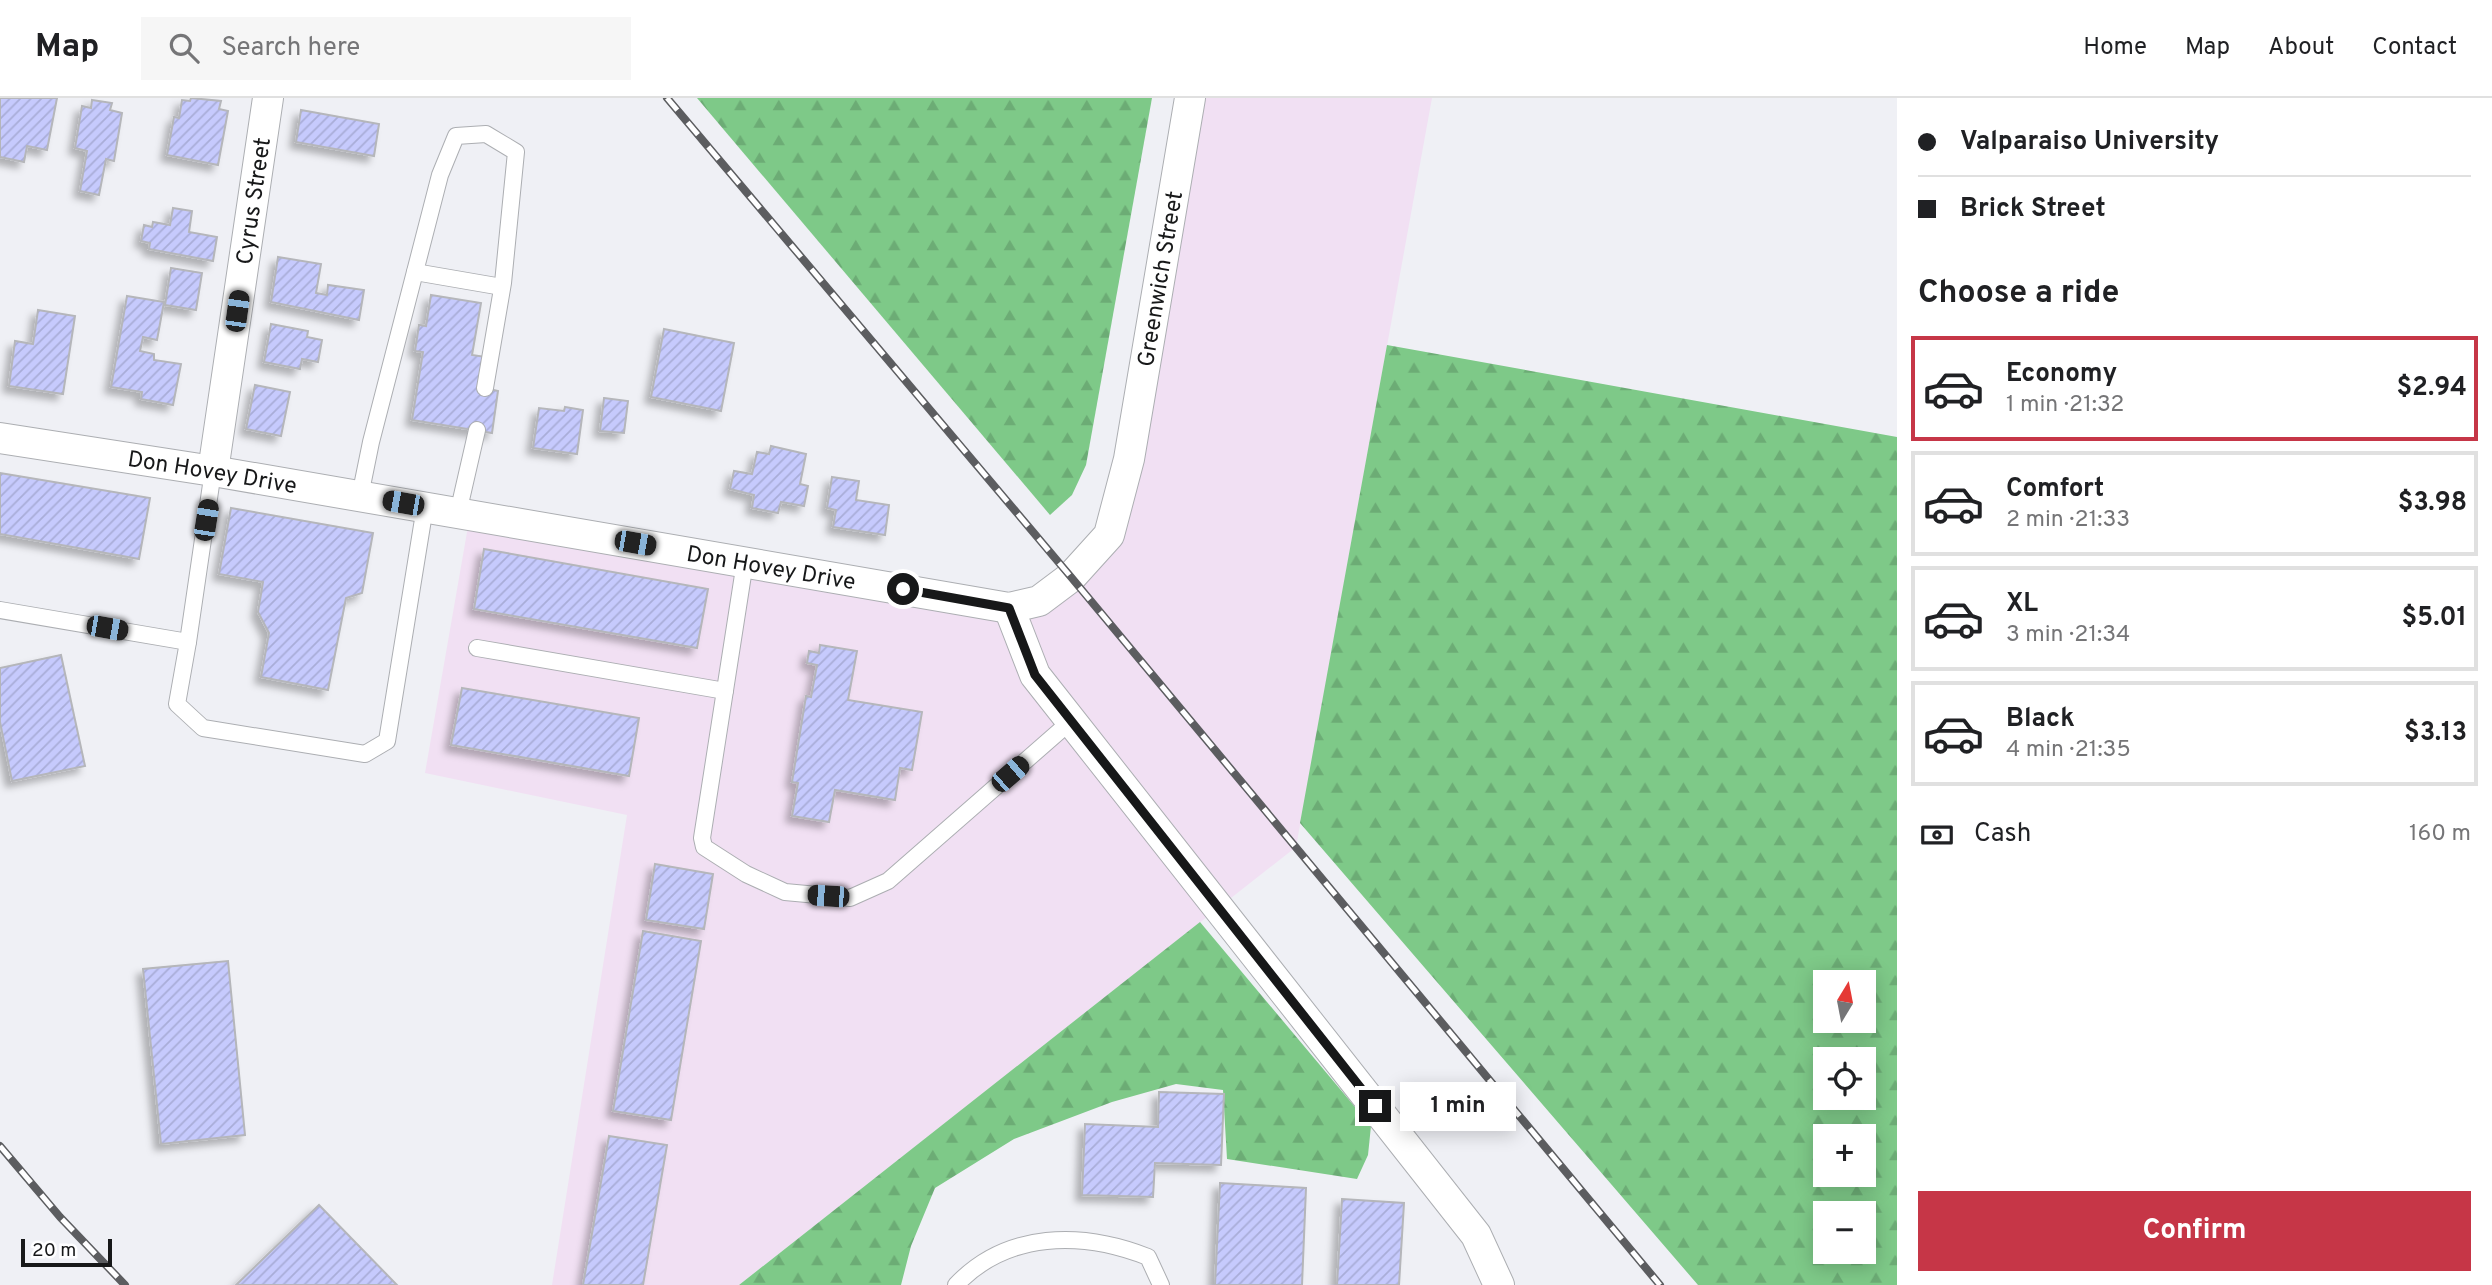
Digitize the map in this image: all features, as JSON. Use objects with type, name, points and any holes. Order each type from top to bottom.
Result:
[{"type":"street","name":"Cyrus Street","points":[[213,471],[268,98]]},
{"type":"street","name":"Greenwich Street","points":[[1129,459],[1190,98]]},
{"type":"street","name":"Don Hovey Drive","points":[[0,438],[213,471],[1009,608],[1039,601],[1071,577],[1109,535],[1129,459]]},
{"type":"street","points":[[1009,608],[1035,675],[1476,1235],[1499,1285]]},
{"type":"lane","points":[[360,496],[370,442],[440,175],[456,136],[486,134],[516,152],[502,287],[485,388]]},
{"type":"lane","points":[[415,272],[502,287]]},
{"type":"lane","points":[[458,513],[477,430]]},
{"type":"lane","points":[[213,471],[177,704],[203,728],[365,754],[387,741],[425,507]]},
{"type":"lane","points":[[745,562],[702,838],[704,847],[746,874],[785,892],[850,898],[888,881],[1072,721]]},
{"type":"lane","points":[[0,610],[188,642]]},
{"type":"lane","points":[[477,648],[725,691]]},
{"type":"lane","points":[[956,1285],[972,1267],[1000,1251],[1069,1238],[1122,1247],[1148,1257],[1161,1285]]},
{"type":"shaded area","points":[[1190,98],[1432,98],[1296,847],[739,1285],[552,1285],[627,815],[425,773],[470,515],[1009,608],[1109,535]]},
{"type":"green space","points":[[697,98],[1152,98],[1086,465],[1072,495],[1050,515]]},
{"type":"green space","points":[[1387,345],[1897,437],[1897,1285],[1698,1285],[1300,823]]},
{"type":"green space","points":[[1200,922],[1371,1126],[1368,1155],[1357,1179],[1227,1159],[1223,1090],[1176,1084],[1112,1102],[1014,1139],[935,1188],[911,1246],[901,1285],[739,1285]]},
{"type":"building","points":[[0,98],[57,98],[47,150],[27,146],[24,162],[0,157]]},
{"type":"building","points":[[191,98],[221,101],[219,109],[228,111],[218,165],[167,155],[174,117],[179,118],[182,100],[190,101]]},
{"type":"building","points":[[92,100],[112,103],[110,110],[122,113],[114,161],[106,159],[99,195],[80,191],[87,151],[75,148],[82,106],[91,108]]},
{"type":"building","points":[[301,110],[379,124],[374,156],[296,142]]},
{"type":"building","points":[[173,208],[192,211],[189,232],[217,237],[213,261],[149,249],[150,243],[141,241],[144,225],[152,227],[153,222],[170,225]]},
{"type":"building","points":[[278,257],[321,264],[316,293],[327,295],[328,285],[364,290],[359,320],[271,302]]},
{"type":"building","points":[[171,268],[202,273],[196,310],[165,305]]},
{"type":"building","points":[[431,295],[481,303],[472,355],[486,357],[481,387],[498,391],[492,433],[412,420],[423,352],[415,351],[419,325],[426,326]]},
{"type":"building","points":[[127,296],[164,302],[157,340],[143,337],[140,351],[154,354],[154,360],[181,364],[173,405],[141,399],[142,392],[111,387]]},
{"type":"building","points":[[38,310],[75,316],[63,394],[9,386],[15,341],[33,344]]},
{"type":"building","points":[[271,324],[308,331],[307,337],[322,340],[318,362],[302,359],[300,369],[264,362]]},
{"type":"building","points":[[664,329],[734,343],[721,411],[651,397]]},
{"type":"building","points":[[255,385],[290,392],[281,436],[246,429]]},
{"type":"building","points":[[604,398],[628,401],[624,433],[600,431]]},
{"type":"building","points":[[565,407],[583,410],[577,454],[533,448],[539,408],[564,411]]},
{"type":"building","points":[[771,446],[806,454],[800,484],[808,486],[804,506],[781,502],[778,513],[752,508],[754,495],[730,489],[734,471],[752,474],[757,452],[769,454]]},
{"type":"building","points":[[0,473],[150,498],[139,559],[0,534]]},
{"type":"building","points":[[832,477],[859,481],[856,500],[889,505],[885,535],[833,527],[836,510],[827,508]]},
{"type":"building","points":[[231,508],[373,533],[362,593],[346,598],[328,690],[261,677],[269,633],[258,612],[263,582],[219,574]]},
{"type":"building","points":[[484,549],[708,589],[697,648],[474,609]]},
{"type":"building","points":[[820,645],[857,651],[848,700],[922,712],[912,770],[900,768],[895,800],[835,790],[829,822],[792,816],[798,783],[792,782],[806,696],[811,697],[817,665],[807,663],[809,651],[819,653]]},
{"type":"building","points":[[61,655],[85,766],[12,781],[0,722],[0,668]]},
{"type":"building","points":[[462,688],[639,718],[629,776],[451,745]]},
{"type":"building","points":[[655,864],[713,874],[704,929],[646,920]]},
{"type":"building","points":[[643,931],[701,941],[671,1120],[613,1111]]},
{"type":"building","points":[[228,961],[245,1135],[161,1144],[143,969]]},
{"type":"building","points":[[1159,1092],[1224,1094],[1221,1165],[1155,1163],[1153,1197],[1082,1195],[1085,1124],[1158,1127]]},
{"type":"building","points":[[609,1136],[667,1145],[643,1285],[583,1285]]},
{"type":"building","points":[[1220,1183],[1306,1188],[1302,1285],[1215,1285]]},
{"type":"building","points":[[1342,1199],[1404,1203],[1399,1285],[1337,1285]]},
{"type":"building","points":[[319,1205],[397,1285],[236,1285]]},
{"type":"railway","points":[[667,98],[1071,577],[1660,1285]]},
{"type":"railway","points":[[0,1146],[60,1217],[125,1285]]},
{"type":"route","points":[[903,589],[1009,608],[1035,675],[1375,1106]]}]
